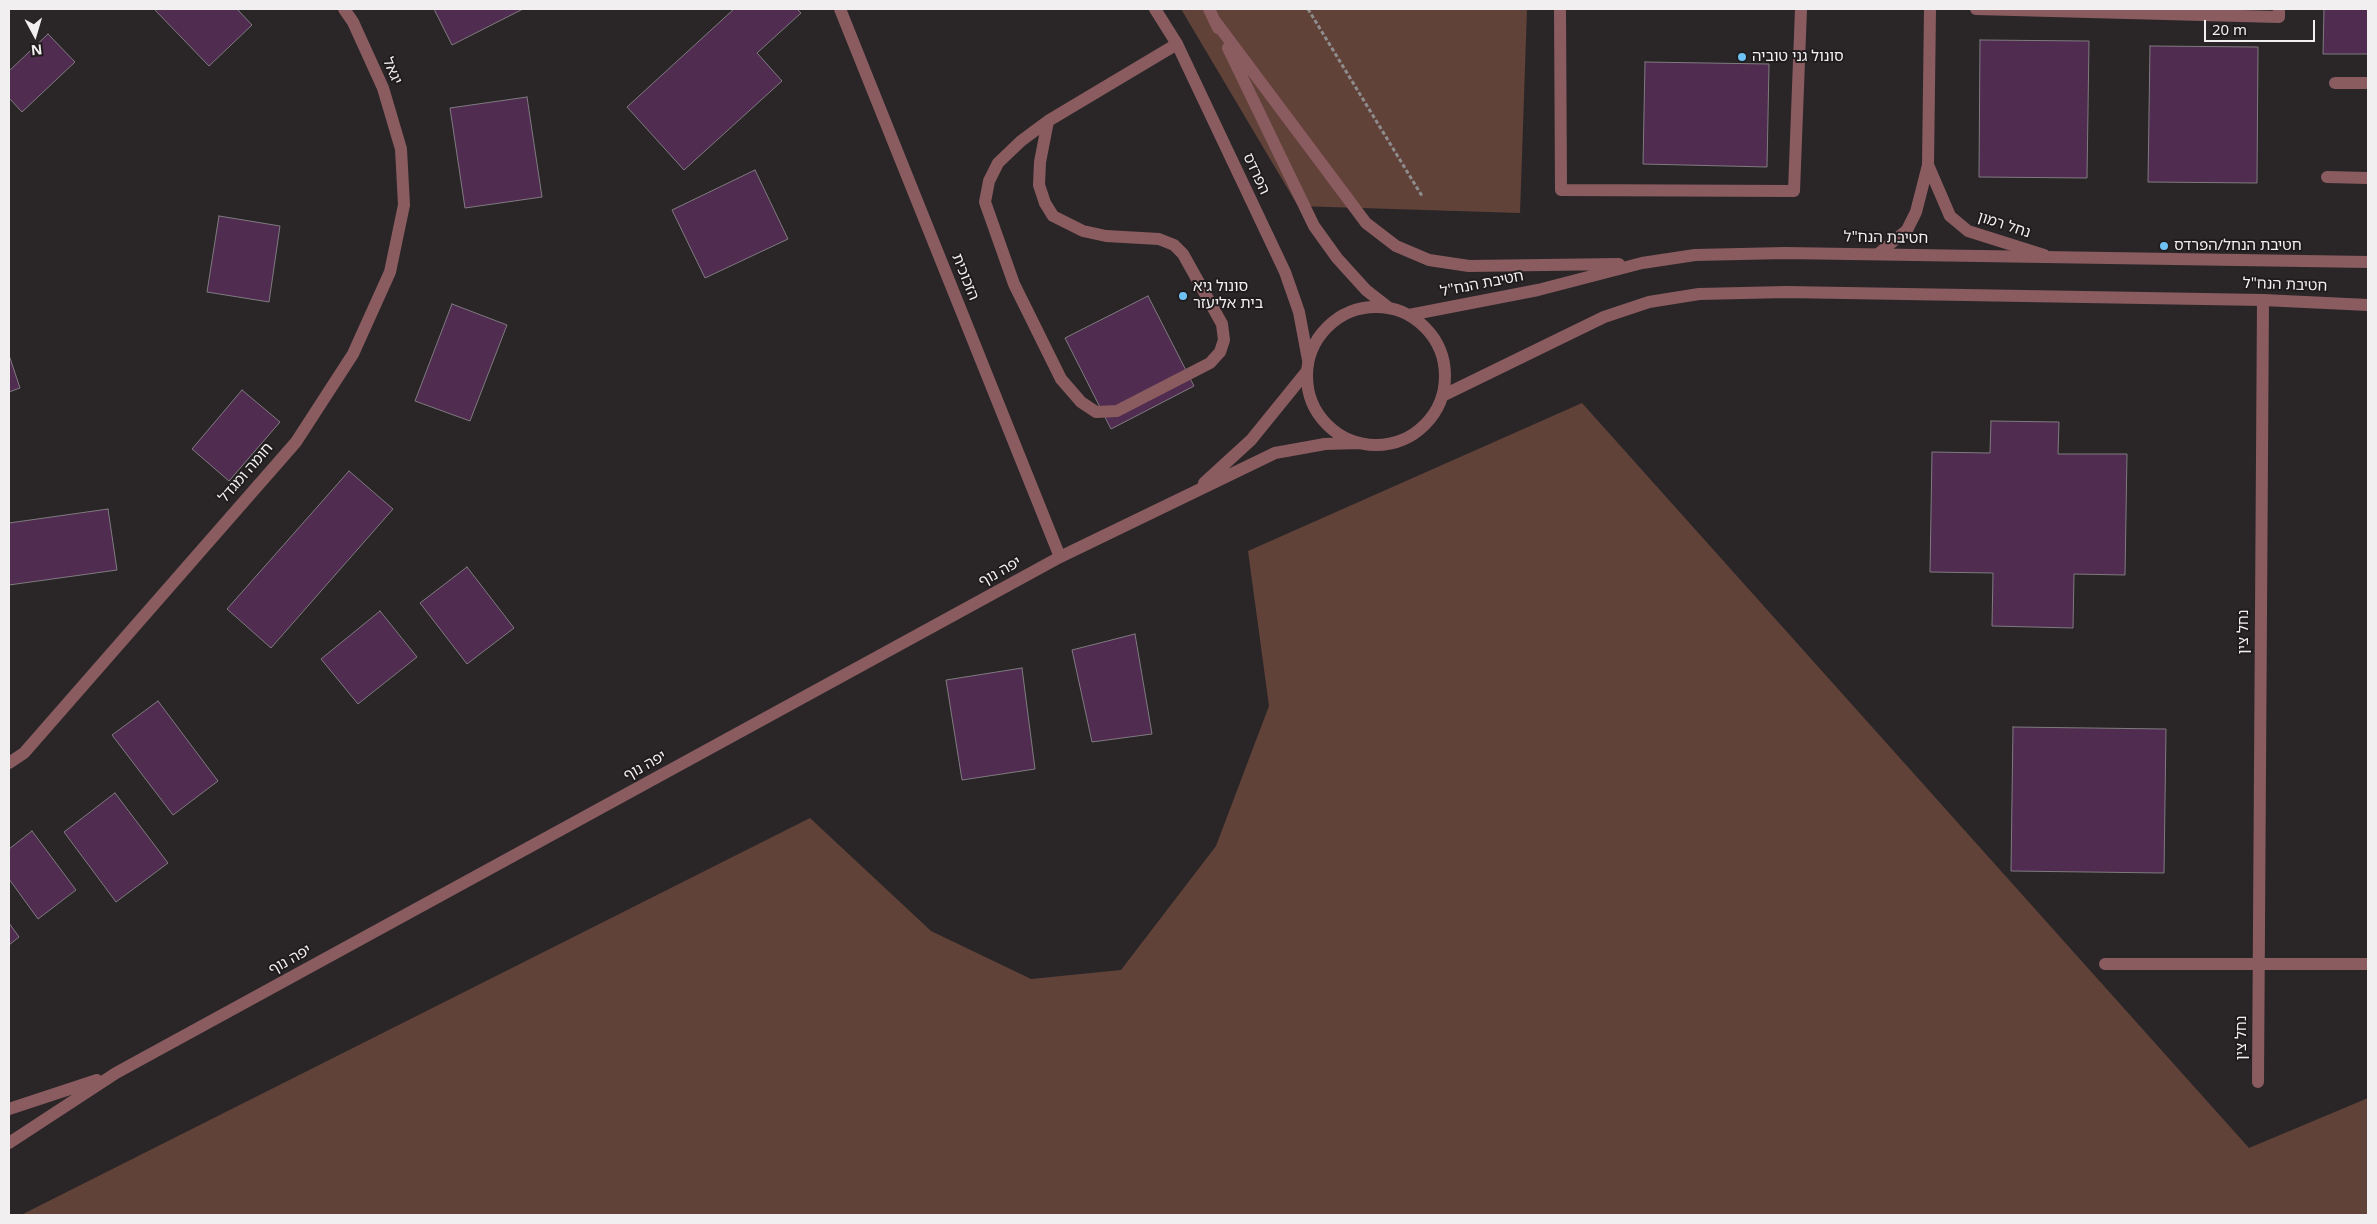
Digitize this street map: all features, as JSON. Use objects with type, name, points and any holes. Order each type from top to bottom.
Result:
[{"type":"street","name":"יגאל","points":[[344,9],[353,22],[383,88],[402,149]]},
{"type":"street","name":"הזכוכית","points":[[840,9],[1060,557]]},
{"type":"street","name":"הפרדס","points":[[1155,9],[1177,44],[1285,272],[1298,312],[1307,366]]},
{"type":"street","name":"הפרדס","points":[[1209,9],[1314,226],[1337,258],[1366,290],[1389,308]]},
{"type":"street","points":[[1560,9],[1561,190],[1784,191],[1794,191],[1801,9]]},
{"type":"street","name":"נחל רמון","points":[[1878,254],[1907,230],[1916,212],[1928,165],[1930,9]]},
{"type":"street","points":[[1976,9],[2279,16],[2279,9]]},
{"type":"street","points":[[1214,21],[1366,223],[1396,246],[1429,260],[1469,266],[1642,263]]},
{"type":"street","points":[[1048,121],[1040,162],[1039,185],[1045,203],[1054,216],[1082,231],[1106,236],[1159,239],[1174,245],[1183,254],[1222,324],[1224,340],[1220,352],[1210,363],[1117,411],[1096,412],[1081,402],[1061,379],[1014,284],[985,202],[989,181],[998,163],[1021,141],[1048,121],[1177,44]]},
{"type":"street","points":[[2335,83],[2368,83]]},
{"type":"street","name":"חומה ומגדל","points":[[9,763],[24,753],[296,442],[353,354],[390,272],[404,206],[402,149]]},
{"type":"street","name":"נחל רמון","points":[[1928,165],[1950,216],[1968,231],[2048,257]]},
{"type":"street","points":[[2327,177],[2368,178]]},
{"type":"street","name":"חטיבת הנח\"ל","points":[[1409,315],[1538,290],[1642,263],[1695,255],[1785,253],[2368,262]]},
{"type":"street","name":"חטיבת הנח\"ל","points":[[1442,396],[1604,317],[1650,302],[1699,294],[1786,292],[2263,300],[2368,305]]},
{"type":"street","name":"נחל צין","points":[[2258,1082],[2263,300]]},
{"type":"street","points":[[1369,307],[1389,308],[1409,315],[1428,329],[1440,350],[1445,373],[1442,396],[1433,415],[1419,430],[1400,441],[1380,445],[1359,443],[1337,433],[1320,416],[1309,395],[1307,366],[1320,334],[1334,321],[1350,311],[1369,307]]},
{"type":"street","name":"יפה נוף","points":[[1193,494],[1251,440],[1307,366]]},
{"type":"street","name":"יפה נוף","points":[[9,1143],[116,1074],[1060,557],[1275,453],[1325,444],[1359,443]]},
{"type":"street","points":[[2106,964],[2368,964]]},
{"type":"street","name":"יפה נוף","points":[[9,1109],[116,1074]]},
{"type":"path","points":[[1308,9],[1422,196]]},
{"type":"shaded area","points":[[1181,9],[1527,9],[1520,213],[1298,206]]},
{"type":"shaded area","points":[[1582,403],[2249,1148],[2368,1098],[2368,1215],[21,1215],[810,818],[931,931],[1031,979],[1121,970],[1216,846],[1269,706],[1248,551]]},
{"type":"building","points":[[154,9],[237,9],[252,25],[209,66]]},
{"type":"building","points":[[434,9],[523,9],[452,45]]},
{"type":"building","points":[[734,9],[797,9],[801,13],[757,53],[782,81],[684,170],[627,107]]},
{"type":"building","points":[[2324,9],[2368,9],[2368,54],[2323,54]]},
{"type":"building","points":[[48,34],[75,62],[22,112],[9,98],[9,71]]},
{"type":"building","points":[[1980,40],[2089,41],[2087,178],[1979,177]]},
{"type":"building","points":[[2150,46],[2258,47],[2257,183],[2148,182]]},
{"type":"building","points":[[1645,62],[1769,64],[1767,167],[1643,164]]},
{"type":"building","points":[[527,97],[542,197],[465,208],[450,108]]},
{"type":"building","points":[[755,170],[788,239],[705,278],[672,210]]},
{"type":"building","points":[[219,216],[280,226],[269,302],[207,292]]},
{"type":"building","points":[[1148,296],[1194,386],[1111,429],[1065,338]]},
{"type":"building","points":[[452,304],[507,325],[470,421],[415,401]]},
{"type":"building","points":[[9,355],[20,388],[9,392]]},
{"type":"building","points":[[242,390],[280,422],[229,481],[192,449]]},
{"type":"building","points":[[1991,421],[2059,422],[2058,454],[2127,454],[2125,575],[2074,574],[2073,628],[1992,626],[1993,573],[1930,572],[1932,452],[1990,453]]},
{"type":"building","points":[[349,471],[393,509],[271,648],[227,609]]},
{"type":"building","points":[[108,509],[117,570],[9,585],[9,523]]},
{"type":"building","points":[[467,567],[514,628],[467,664],[420,603]]},
{"type":"building","points":[[380,611],[417,657],[358,704],[321,659]]},
{"type":"building","points":[[1135,634],[1152,734],[1092,742],[1072,650]]},
{"type":"building","points":[[1022,668],[1035,769],[962,780],[946,680]]},
{"type":"building","points":[[158,701],[218,781],[173,815],[112,735]]},
{"type":"building","points":[[2013,727],[2166,729],[2164,873],[2011,871]]},
{"type":"building","points":[[115,793],[168,863],[116,902],[64,832]]},
{"type":"building","points":[[32,831],[76,890],[38,919],[9,879],[9,849]]},
{"type":"building","points":[[9,923],[19,937],[9,945]]},
{"type":"place","name":"סונול גני טוביה","points":[[1742,57]]},
{"type":"place","name":"חטיבת הנחל/הפרדס","points":[[2164,246]]},
{"type":"place","name":"סונול גיא בית אליעזר","points":[[1183,296]]}]
